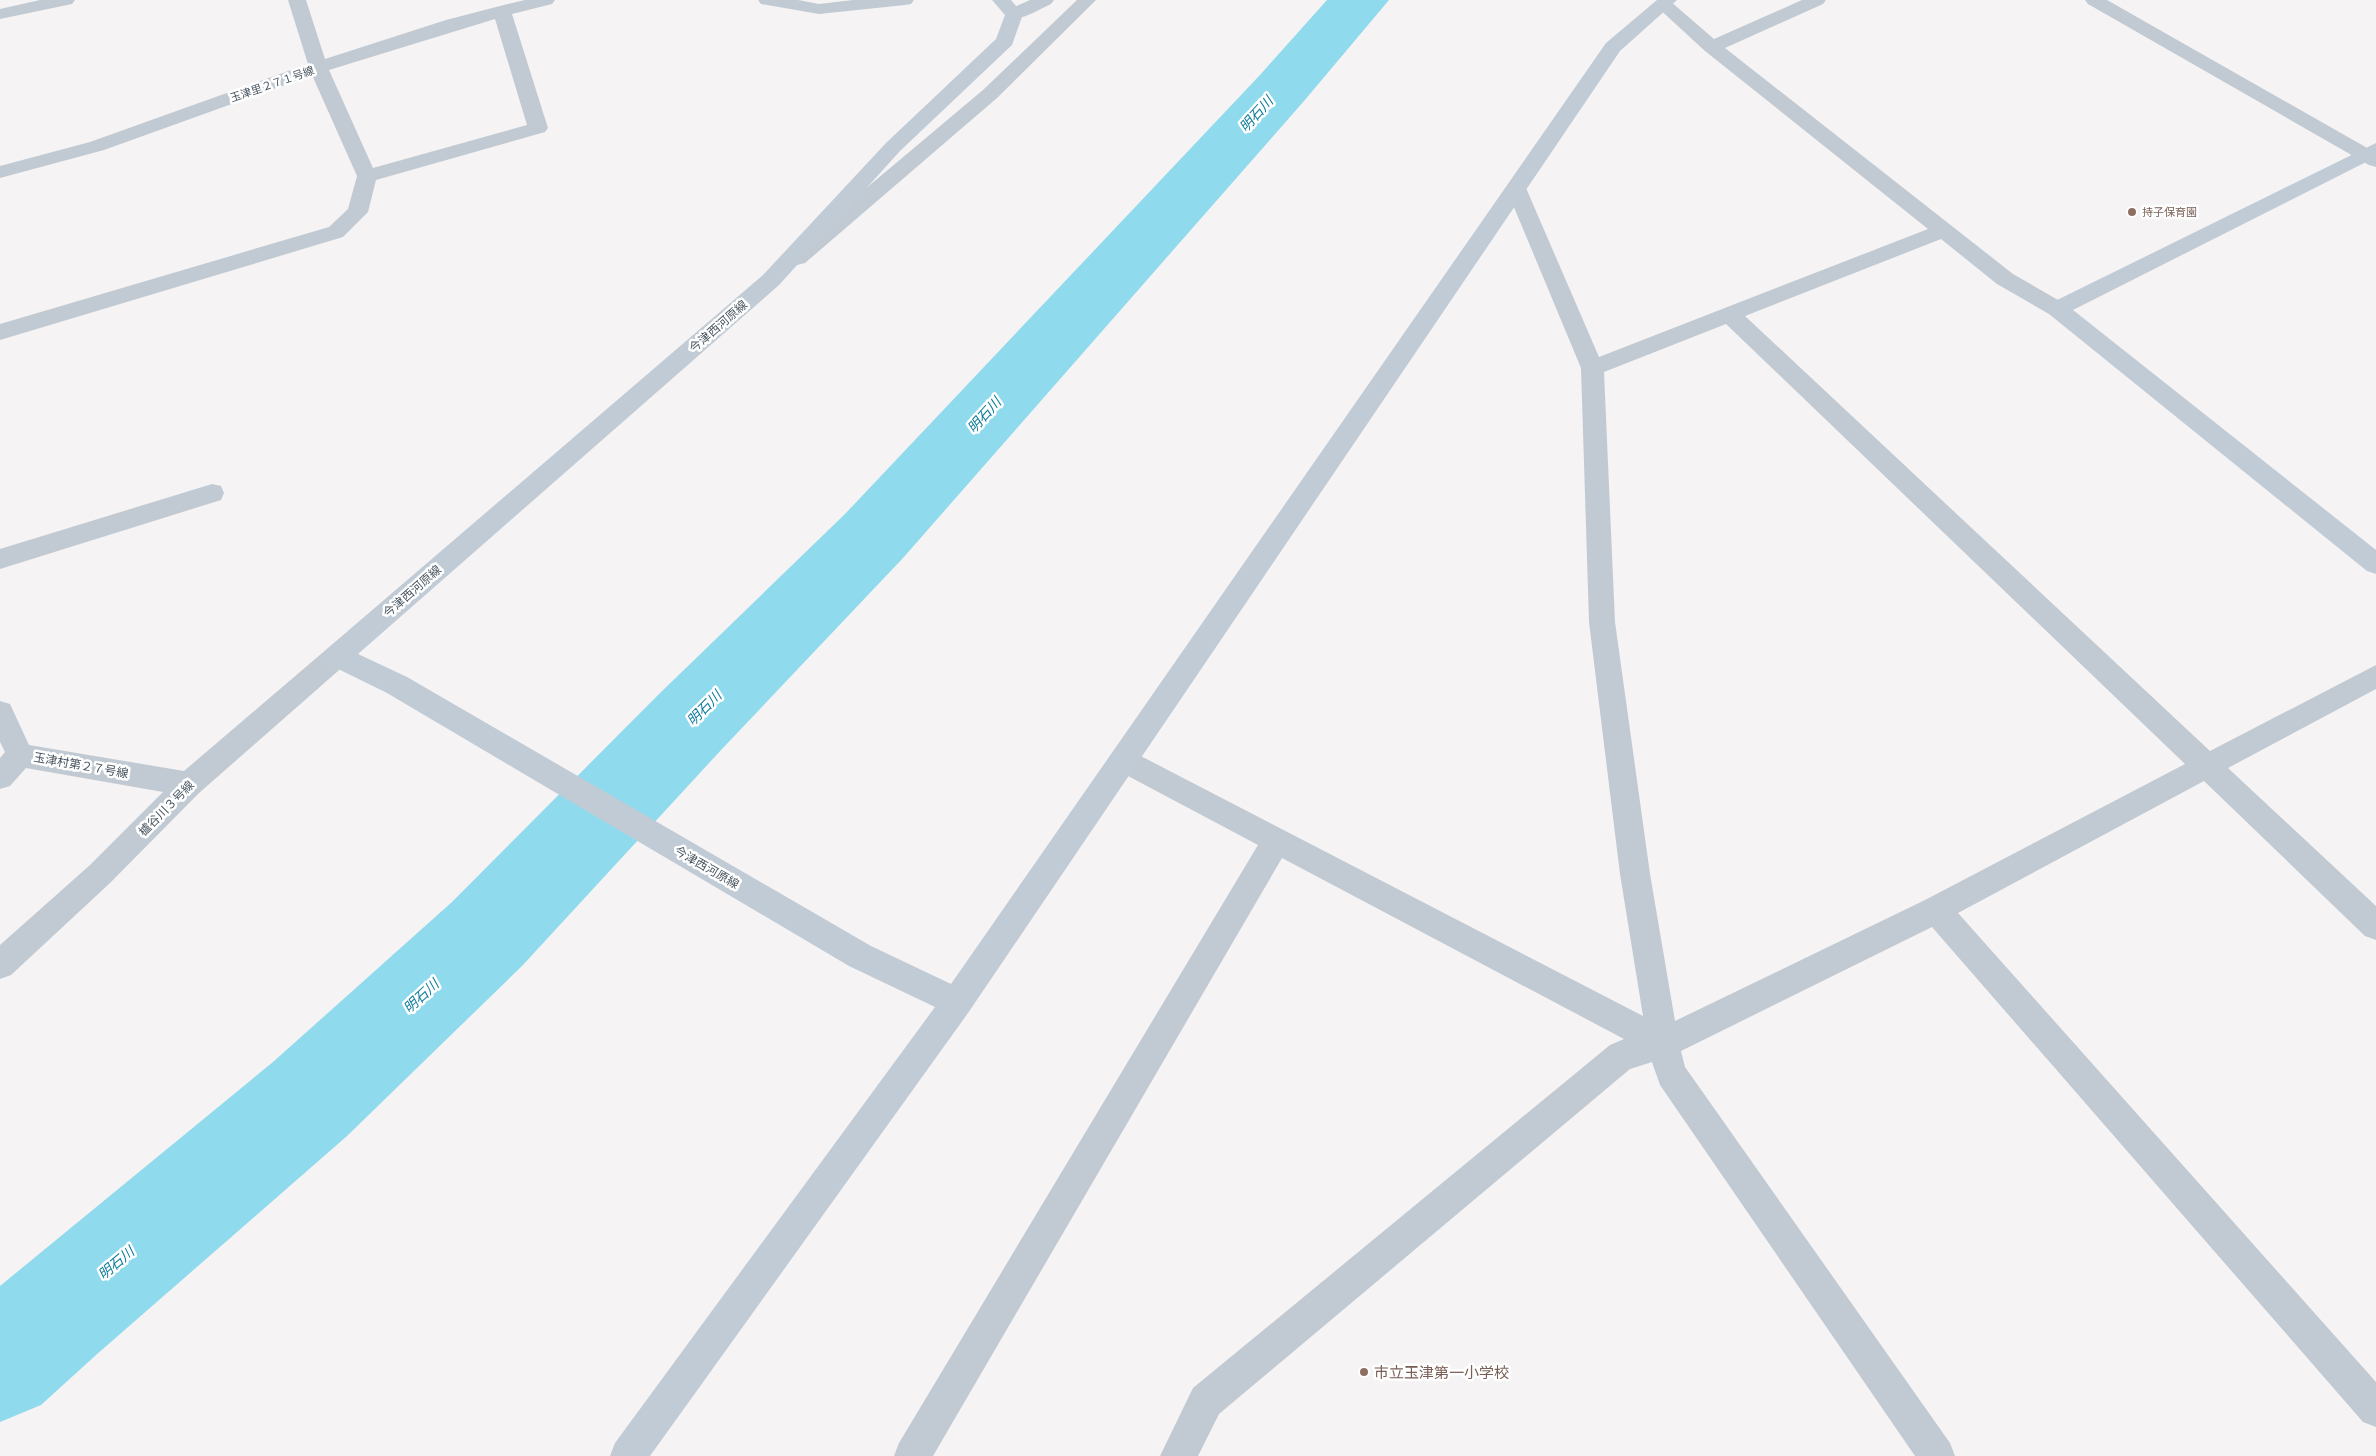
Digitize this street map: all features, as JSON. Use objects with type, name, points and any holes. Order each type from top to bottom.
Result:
[{"type":"street","points":[[0,14],[66,0]]},
{"type":"street","points":[[0,332],[336,232],[358,212],[367,176],[318,68],[297,0]]},
{"type":"street","name":"玉津里２７１号線","points":[[0,172],[97,146],[318,68],[453,24],[546,0]]},
{"type":"street","points":[[767,0],[820,9],[905,0]]},
{"type":"street","points":[[1001,0],[1014,14],[1045,0]]},
{"type":"street","points":[[771,280],[990,94],[1087,0]]},
{"type":"street","points":[[1712,47],[1817,0]]},
{"type":"street","points":[[2094,0],[2372,155]]},
{"type":"street","points":[[632,1455],[957,1002],[1613,47],[1666,3],[1712,47],[2005,279],[2058,309],[2376,564]]},
{"type":"street","points":[[367,176],[538,128],[502,11]]},
{"type":"street","name":"今津西河原線","points":[[957,1002],[860,956],[397,685],[337,656],[771,280],[893,148],[1005,41],[1014,14]]},
{"type":"street","points":[[2058,309],[2372,155]]},
{"type":"street","points":[[1516,188],[1592,368],[1602,622],[1635,874],[1663,1043],[1670,1074],[1937,1456]]},
{"type":"street","points":[[1592,368],[1944,230]]},
{"type":"street","points":[[1729,314],[2376,926]]},
{"type":"street","points":[[0,559],[212,493]]},
{"type":"street","name":"櫨谷川３号線","points":[[0,965],[100,874],[189,784],[337,656]]},
{"type":"street","points":[[1178,1456],[1206,1401],[1622,1056],[1663,1043],[1936,910],[2376,676]]},
{"type":"street","name":"玉津村第２７号線","points":[[0,712],[20,755],[189,784]]},
{"type":"street","points":[[0,777],[20,755]]},
{"type":"street","points":[[1123,760],[1663,1043]]},
{"type":"street","points":[[912,1456],[1277,840]]},
{"type":"street","points":[[1936,910],[2376,1409]]},
{"type":"waterway","name":"明石川","points":[[0,1364],[55,1314],[310,1099],[487,934],[690,722],[874,536],[1282,88],[1359,0]]},
{"type":"place","name":"持子保育園","points":[[2132,212]]},
{"type":"place","name":"市立玉津第一小学校","points":[[1364,1372]]}]
